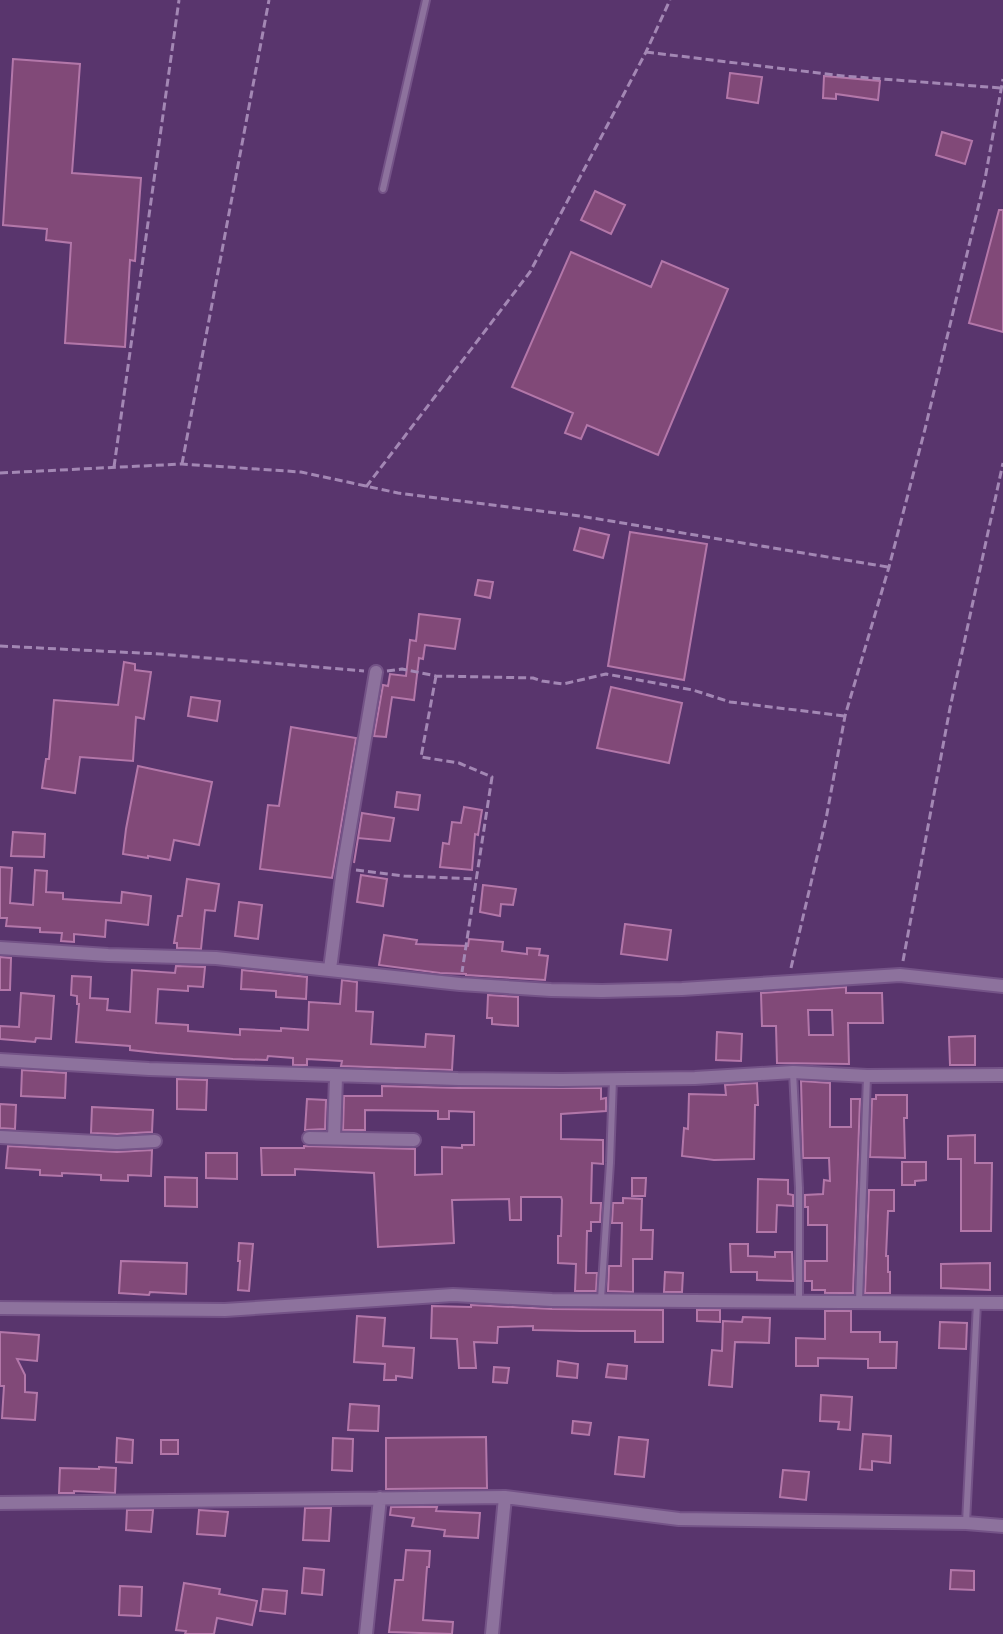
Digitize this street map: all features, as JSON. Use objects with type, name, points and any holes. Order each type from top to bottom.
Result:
[{"type":"street","points":[[330,969],[343,869],[376,672]]},
{"type":"street","points":[[0,948],[216,958],[460,984],[551,990],[615,991],[900,975],[1003,986]]},
{"type":"street","points":[[0,1060],[336,1077],[502,1080],[695,1078],[793,1072],[867,1076],[1003,1075]]},
{"type":"street","points":[[334,1138],[336,1077]]},
{"type":"street","points":[[0,1137],[117,1143],[155,1141]]},
{"type":"street","points":[[309,1138],[414,1140]]},
{"type":"street","points":[[0,1308],[225,1310],[453,1295],[552,1300],[1003,1303]]},
{"type":"street","points":[[492,1634],[505,1497]]},
{"type":"street","points":[[0,1503],[505,1497],[679,1519],[1003,1526]]},
{"type":"street","points":[[366,1634],[380,1498]]},
{"type":"lane","points":[[383,189],[426,0]]},
{"type":"lane","points":[[793,1072],[799,1188],[799,1301]]},
{"type":"lane","points":[[859,1301],[867,1076]]},
{"type":"lane","points":[[601,1299],[613,1079]]},
{"type":"lane","points":[[966,1523],[977,1302]]},
{"type":"path","points":[[114,467],[179,0]]},
{"type":"path","points":[[182,464],[269,0]]},
{"type":"path","points":[[366,487],[530,272],[646,52],[670,0]]},
{"type":"path","points":[[646,52],[843,76],[1001,88]]},
{"type":"path","points":[[787,983],[826,819],[845,716],[925,429],[985,179],[1003,79]]},
{"type":"path","points":[[900,975],[950,708],[1003,463]]},
{"type":"path","points":[[0,473],[182,464],[301,472],[398,493],[580,516],[889,567]]},
{"type":"path","points":[[0,646],[160,654],[376,672],[402,669],[436,676],[533,678],[563,684],[606,674],[693,690],[730,702],[845,716]]},
{"type":"path","points":[[436,676],[421,757],[459,763],[492,777],[460,984]]},
{"type":"path","points":[[343,869],[404,876],[476,879]]},
{"type":"building","points":[[13,59],[80,64],[72,173],[141,178],[135,261],[130,260],[125,347],[65,343],[71,243],[46,240],[47,229],[3,225]]},
{"type":"building","points":[[730,73],[762,77],[758,103],[727,98]]},
{"type":"building","points":[[824,76],[880,81],[878,100],[836,94],[836,99],[823,98]]},
{"type":"building","points":[[942,132],[972,141],[965,164],[936,155]]},
{"type":"building","points":[[595,191],[625,205],[611,234],[581,220]]},
{"type":"building","points":[[999,210],[1003,210],[1003,332],[969,323]]},
{"type":"building","points":[[571,252],[651,287],[662,261],[728,289],[658,455],[587,425],[581,439],[565,433],[573,413],[512,387]]},
{"type":"building","points":[[580,528],[609,535],[603,558],[574,550]]},
{"type":"building","points":[[630,532],[707,544],[684,680],[608,666]]},
{"type":"building","points":[[478,580],[493,582],[490,598],[475,595]]},
{"type":"building","points":[[419,614],[460,619],[455,649],[425,645],[423,659],[419,658],[414,700],[392,697],[386,737],[374,736],[383,685],[388,686],[390,674],[406,676],[410,640],[416,641]]},
{"type":"building","points":[[124,662],[135,664],[135,670],[151,672],[144,719],[136,717],[133,761],[80,757],[75,793],[42,788],[46,759],[49,759],[54,700],[118,705]]},
{"type":"building","points":[[611,687],[682,703],[669,763],[597,748]]},
{"type":"building","points":[[191,697],[220,701],[217,721],[188,716]]},
{"type":"building","points":[[291,727],[356,738],[332,878],[260,869],[268,805],[279,806]]},
{"type":"building","points":[[138,766],[212,782],[199,845],[174,840],[170,860],[123,854]]},
{"type":"building","points":[[397,792],[420,795],[418,810],[395,807]]},
{"type":"building","points":[[464,807],[482,810],[478,835],[475,834],[472,870],[440,867],[443,843],[449,844],[452,822],[461,823]]},
{"type":"building","points":[[362,813],[394,818],[390,841],[358,838]]},
{"type":"building","points":[[13,832],[45,834],[44,857],[11,856]]},
{"type":"building","points":[[0,867],[12,868],[10,903],[33,905],[35,870],[47,871],[46,892],[63,893],[63,899],[121,903],[122,892],[151,896],[148,925],[106,920],[105,937],[74,934],[74,942],[61,941],[62,933],[6,926],[7,918],[0,918]]},
{"type":"building","points":[[361,875],[387,879],[383,906],[357,902]]},
{"type":"building","points":[[187,879],[219,884],[215,911],[205,910],[201,949],[177,948],[177,943],[174,943],[178,916],[182,916]]},
{"type":"building","points":[[483,885],[516,889],[513,905],[501,904],[500,916],[480,912]]},
{"type":"building","points":[[239,902],[262,905],[258,939],[235,936]]},
{"type":"building","points":[[625,924],[671,930],[667,960],[621,954]]},
{"type":"building","points":[[384,935],[417,940],[416,944],[468,946],[469,939],[503,942],[502,951],[527,954],[527,948],[540,949],[539,955],[548,956],[545,980],[440,973],[379,965]]},
{"type":"building","points":[[0,957],[11,958],[10,990],[0,990]]},
{"type":"building","points":[[176,966],[205,967],[203,987],[188,986],[188,991],[158,989],[156,1023],[188,1025],[188,1031],[240,1035],[240,1029],[308,1030],[309,1002],[340,1004],[342,980],[357,982],[356,1011],[373,1012],[371,1044],[425,1047],[426,1034],[454,1036],[452,1070],[341,1066],[342,1061],[307,1059],[307,1065],[293,1065],[293,1058],[268,1056],[267,1060],[233,1059],[76,1042],[79,1004],[77,996],[71,995],[72,976],[91,977],[90,998],[108,999],[107,1010],[130,1012],[132,970],[175,973]]},
{"type":"building","points":[[242,970],[307,977],[306,999],[276,997],[276,991],[241,989]]},
{"type":"building","points":[[846,987],[846,993],[882,993],[883,1023],[848,1023],[849,1064],[777,1063],[776,1026],[762,1026],[761,993]],"holes":[[[808,1010],[832,1010],[833,1035],[809,1035]]]},
{"type":"building","points":[[21,993],[54,996],[51,1039],[36,1038],[35,1042],[0,1039],[0,1026],[19,1027]]},
{"type":"building","points":[[488,995],[518,997],[518,1026],[492,1024],[492,1018],[487,1018]]},
{"type":"building","points":[[717,1032],[742,1034],[741,1061],[716,1060]]},
{"type":"building","points":[[975,1036],[975,1065],[950,1065],[949,1037]]},
{"type":"building","points":[[22,1070],[66,1073],[65,1098],[21,1096]]},
{"type":"building","points":[[177,1079],[207,1080],[206,1110],[177,1109]]},
{"type":"building","points":[[801,1081],[830,1083],[830,1127],[851,1127],[851,1099],[860,1099],[853,1293],[812,1290],[812,1281],[805,1281],[805,1261],[827,1261],[827,1225],[808,1225],[805,1195],[823,1194],[824,1180],[830,1181],[829,1158],[803,1158]]},
{"type":"building","points":[[757,1083],[754,1159],[714,1160],[682,1156],[684,1128],[688,1129],[689,1094],[726,1095],[725,1085]]},
{"type":"building","points":[[382,1086],[601,1088],[601,1099],[606,1098],[606,1111],[561,1114],[561,1139],[603,1140],[603,1164],[592,1163],[591,1203],[601,1203],[600,1222],[591,1222],[591,1231],[587,1231],[586,1273],[597,1273],[596,1291],[575,1291],[576,1264],[558,1263],[561,1197],[521,1197],[521,1220],[510,1220],[509,1199],[452,1200],[454,1243],[378,1247],[374,1173],[295,1169],[295,1175],[262,1175],[261,1148],[415,1149],[415,1175],[442,1174],[442,1147],[474,1145],[474,1112],[449,1111],[449,1119],[438,1119],[438,1111],[365,1110],[365,1130],[343,1130],[344,1096],[382,1096]]},
{"type":"building","points":[[876,1095],[907,1095],[905,1158],[870,1157],[872,1099],[876,1099]]},
{"type":"building","points":[[307,1099],[326,1100],[325,1129],[305,1130]]},
{"type":"building","points":[[0,1104],[16,1105],[15,1129],[0,1128]]},
{"type":"building","points":[[92,1107],[153,1110],[152,1132],[91,1133]]},
{"type":"building","points":[[975,1135],[975,1163],[992,1163],[991,1231],[961,1231],[961,1159],[948,1159],[948,1136]]},
{"type":"building","points":[[8,1146],[117,1152],[152,1150],[151,1176],[128,1175],[128,1181],[101,1180],[101,1175],[40,1175],[40,1170],[6,1168]]},
{"type":"building","points":[[206,1153],[237,1153],[237,1179],[206,1178]]},
{"type":"building","points":[[902,1162],[926,1162],[926,1180],[915,1181],[915,1185],[902,1185]]},
{"type":"building","points":[[165,1177],[197,1178],[197,1207],[165,1206]]},
{"type":"building","points":[[632,1178],[646,1178],[645,1196],[632,1196]]},
{"type":"building","points":[[758,1179],[788,1180],[788,1194],[793,1195],[793,1206],[777,1205],[776,1232],[757,1232]]},
{"type":"building","points":[[869,1190],[894,1190],[894,1211],[888,1211],[886,1256],[890,1293],[865,1293]]},
{"type":"building","points":[[623,1198],[642,1199],[641,1230],[653,1230],[652,1259],[633,1259],[633,1292],[608,1291],[609,1266],[621,1266],[622,1223],[612,1223],[613,1203],[623,1203]]},
{"type":"building","points":[[239,1243],[253,1244],[249,1291],[238,1290]]},
{"type":"building","points":[[730,1244],[748,1244],[748,1256],[775,1257],[775,1252],[792,1252],[793,1281],[757,1280],[757,1272],[731,1272]]},
{"type":"building","points":[[121,1261],[187,1263],[186,1294],[119,1293]]},
{"type":"building","points":[[990,1263],[990,1290],[941,1288],[941,1264]]},
{"type":"building","points":[[665,1272],[683,1273],[682,1292],[664,1292]]},
{"type":"building","points":[[432,1306],[663,1310],[663,1342],[635,1342],[635,1331],[498,1327],[497,1343],[474,1342],[476,1368],[459,1368],[457,1339],[431,1338]]},
{"type":"building","points":[[697,1310],[720,1310],[720,1322],[697,1321]]},
{"type":"building","points":[[825,1311],[851,1311],[851,1332],[880,1332],[880,1342],[897,1342],[896,1368],[868,1368],[868,1359],[818,1358],[818,1366],[796,1366],[796,1338],[825,1339]]},
{"type":"building","points":[[357,1316],[385,1318],[383,1346],[414,1348],[412,1378],[396,1376],[396,1380],[384,1380],[385,1364],[354,1362]]},
{"type":"building","points":[[743,1317],[770,1318],[769,1343],[735,1342],[732,1387],[709,1385],[712,1350],[722,1351],[723,1321],[742,1322]]},
{"type":"building","points":[[940,1322],[967,1323],[966,1349],[939,1348]]},
{"type":"building","points":[[0,1332],[39,1335],[37,1361],[17,1359],[25,1375],[25,1392],[37,1393],[35,1420],[2,1418],[4,1386],[0,1386]]},
{"type":"building","points":[[558,1361],[578,1364],[577,1378],[557,1376]]},
{"type":"building","points":[[608,1364],[627,1366],[626,1379],[606,1377]]},
{"type":"building","points":[[494,1367],[509,1368],[507,1383],[493,1382]]},
{"type":"building","points":[[821,1395],[852,1397],[850,1430],[838,1429],[839,1422],[820,1421]]},
{"type":"building","points":[[350,1404],[379,1406],[378,1431],[348,1430]]},
{"type":"building","points":[[573,1421],[591,1423],[589,1435],[572,1433]]},
{"type":"building","points":[[863,1434],[891,1436],[890,1463],[872,1461],[872,1470],[860,1469]]},
{"type":"building","points":[[486,1437],[487,1488],[386,1489],[386,1438]]},
{"type":"building","points":[[619,1437],[648,1440],[644,1477],[615,1474]]},
{"type":"building","points":[[117,1438],[133,1440],[132,1463],[116,1462]]},
{"type":"building","points":[[333,1438],[353,1439],[352,1471],[332,1470]]},
{"type":"building","points":[[161,1440],[178,1440],[178,1454],[161,1454]]},
{"type":"building","points":[[60,1468],[116,1468],[115,1493],[59,1493]]},
{"type":"building","points":[[783,1470],[809,1472],[806,1500],[780,1497]]},
{"type":"building","points":[[391,1507],[437,1507],[436,1511],[480,1513],[478,1538],[444,1536],[445,1530],[412,1526],[414,1518],[390,1515]]},
{"type":"building","points":[[305,1508],[331,1508],[329,1541],[303,1540]]},
{"type":"building","points":[[127,1510],[153,1510],[151,1532],[126,1530]]},
{"type":"building","points":[[199,1510],[228,1512],[225,1536],[197,1534]]},
{"type":"building","points":[[406,1550],[430,1551],[423,1620],[453,1622],[452,1634],[389,1632],[395,1580],[403,1580]]},
{"type":"building","points":[[304,1568],[324,1570],[322,1595],[302,1593]]},
{"type":"building","points":[[951,1570],[974,1571],[974,1590],[950,1589]]},
{"type":"building","points":[[184,1583],[220,1589],[219,1594],[257,1601],[252,1625],[217,1618],[214,1634],[185,1634],[186,1631],[176,1630]]},
{"type":"building","points":[[120,1586],[142,1587],[141,1616],[119,1615]]},
{"type":"building","points":[[263,1589],[287,1591],[285,1614],[260,1611]]}]
